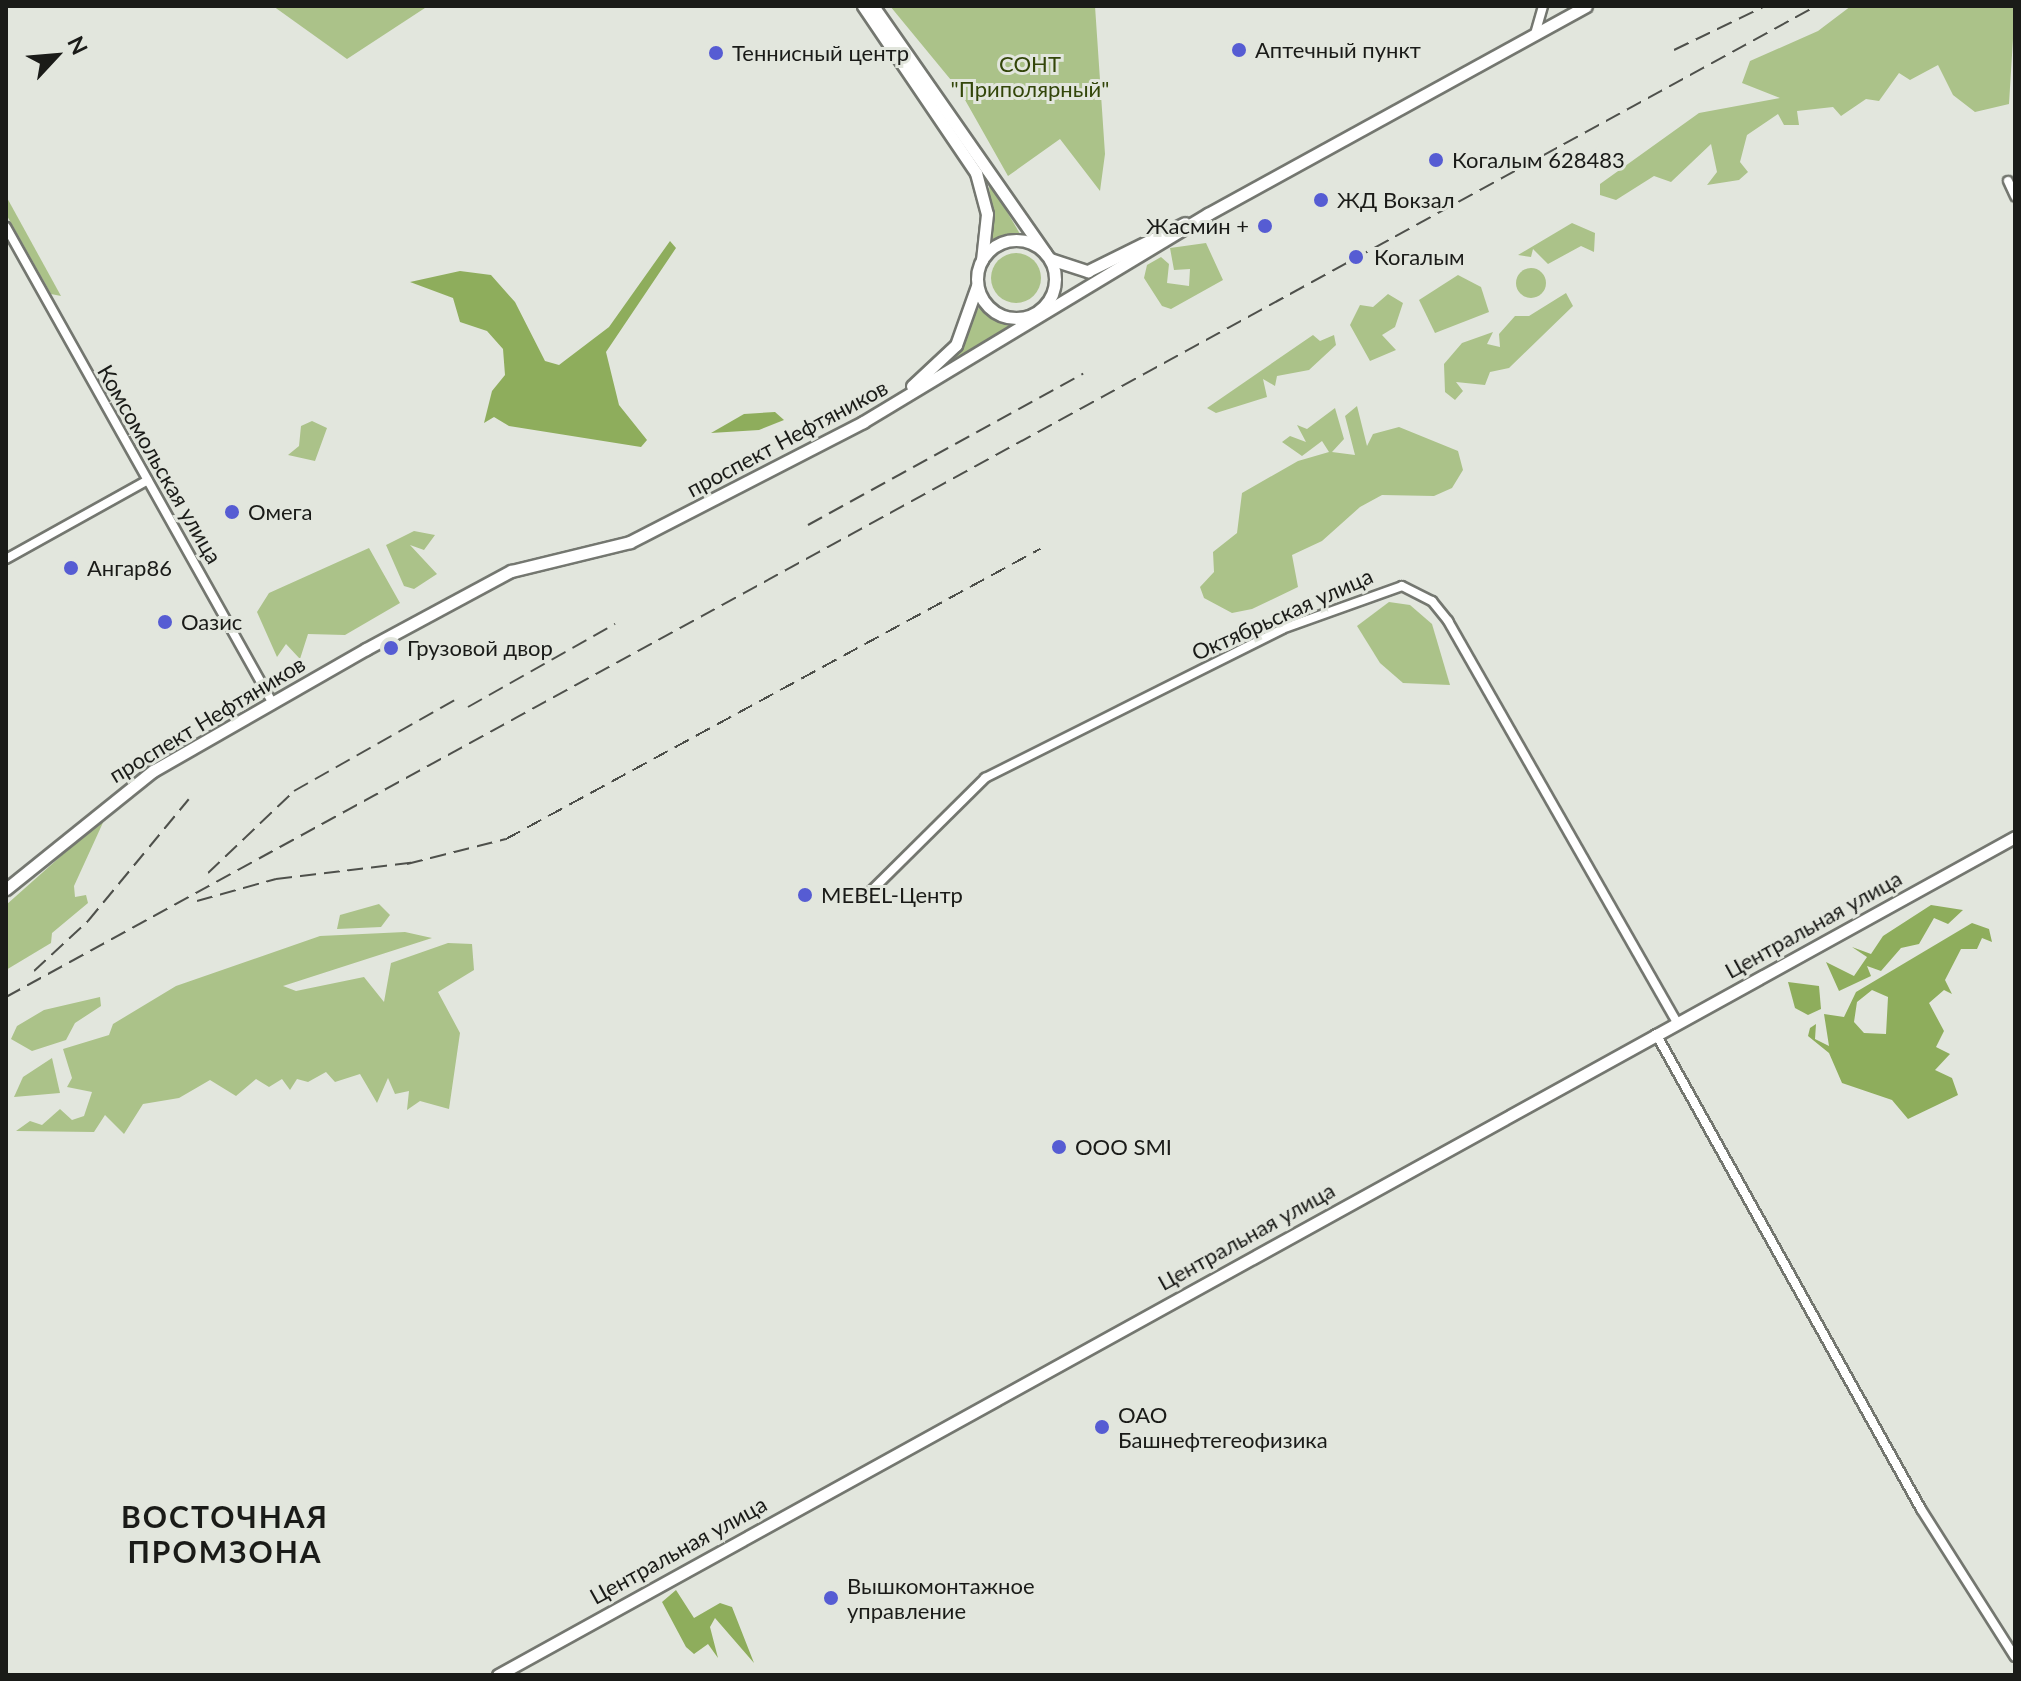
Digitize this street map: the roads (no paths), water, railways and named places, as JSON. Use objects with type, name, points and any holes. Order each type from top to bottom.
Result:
[{"type":"main road","points":[[863,6],[976,173],[987,214],[982,260],[968,321],[949,354],[863,422]]},
{"type":"main road","points":[[873,6],[1047,256],[1054,287],[1037,311],[1012,333]]},
{"type":"main road","name":"проспект Нефтяников","points":[[6,889],[116,796],[272,702],[501,575],[614,549],[863,422],[1208,214],[1586,6]]},
{"type":"main road","points":[[982,260],[1015,240],[1088,271],[1208,214]]},
{"type":"main road","points":[[978,280],[998,313],[1037,311],[1067,298]]},
{"type":"main road","name":"Центральная улица","points":[[498,1675],[2015,837]]},
{"type":"street","points":[[1534,35],[1544,6],[1563,19]]},
{"type":"street","points":[[2008,181],[2015,196]]},
{"type":"street","name":"Комсомольская улица","points":[[6,230],[272,702]]},
{"type":"street","points":[[6,559],[148,480]]},
{"type":"street","name":"Октябрьская улица","points":[[871,891],[985,778],[1282,629],[1402,586],[1432,601],[1448,621],[1677,1022]]},
{"type":"street","points":[[1656,1034],[1927,1520],[2015,1657]]},
{"type":"railway","points":[[1674,50],[1765,6]]},
{"type":"railway","points":[[6,997],[1816,6]]},
{"type":"railway","points":[[808,525],[1083,374]]},
{"type":"railway","points":[[407,864],[506,839],[1040,549]]},
{"type":"railway","points":[[468,707],[615,624]]},
{"type":"railway","points":[[208,873],[294,791],[455,700]]},
{"type":"railway","points":[[34,971],[88,921],[189,799]]},
{"type":"railway","points":[[197,901],[276,879],[417,862]]},
{"type":"place","name":"Аптечный пункт","points":[[1239,50]]},
{"type":"place","name":"Теннисный центр","points":[[716,53]]},
{"type":"place","name":"Когалым 628483","points":[[1436,160]]},
{"type":"place","name":"ЖД Вокзал","points":[[1321,200]]},
{"type":"place","name":"Жасмин +","points":[[1265,226]]},
{"type":"place","name":"Когалым","points":[[1356,257]]},
{"type":"place","name":"Омега","points":[[232,512]]},
{"type":"place","name":"Ангар86","points":[[71,568]]},
{"type":"place","name":"Оазис","points":[[165,622]]},
{"type":"place","name":"Грузовой двор","points":[[391,648]]},
{"type":"place","name":"MEBEL-Центр","points":[[805,895]]},
{"type":"place","name":"OOO SMI","points":[[1059,1147]]},
{"type":"place","name":"ОАО Башнефтегеофизика","points":[[1102,1427]]},
{"type":"place","name":"Вышкомонтажное управление","points":[[831,1598]]},
{"type":"district","name":"ВОСТОЧНАЯ ПРОМЗОНА","points":[[225,1533]]},
{"type":"park label","name":"СОНТ \"Приполярный\"","points":[[1030,76]]}]
